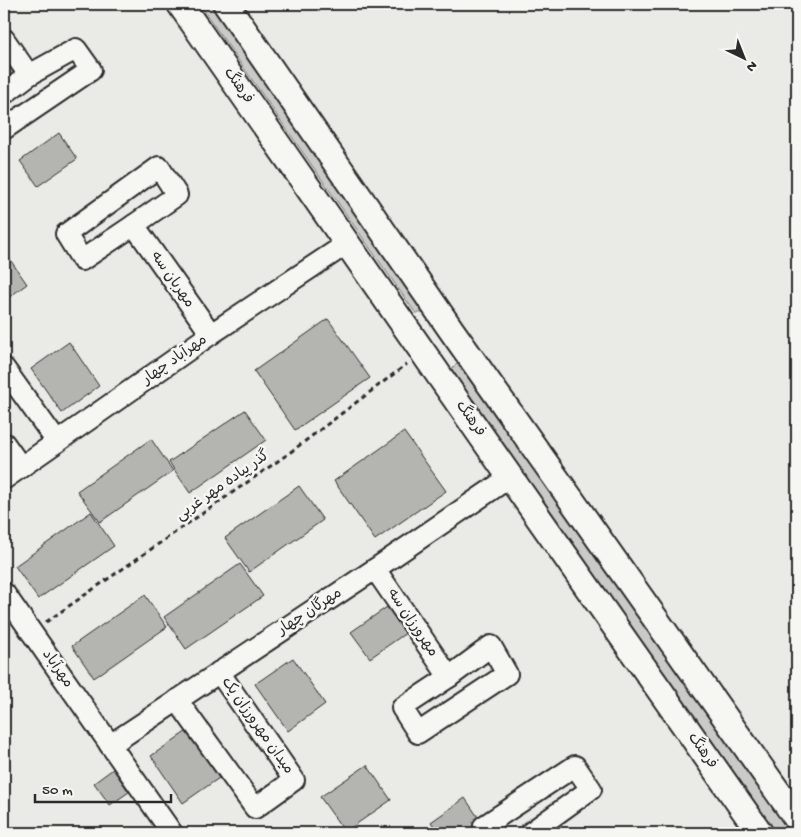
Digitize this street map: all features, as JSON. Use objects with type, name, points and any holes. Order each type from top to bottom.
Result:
[{"type":"main road","name":"فرهنگ","points":[[180,4],[760,833]]},
{"type":"main road","points":[[226,4],[452,331],[797,819]]},
{"type":"main road","points":[[423,352],[452,331]]},
{"type":"street","points":[[4,40],[29,75]]},
{"type":"street","points":[[4,94],[29,75],[76,48],[91,70],[4,129]]},
{"type":"street","points":[[159,167],[177,195],[134,225],[82,260],[66,234],[159,167]]},
{"type":"street","name":"مهربان سه","points":[[134,225],[211,334]]},
{"type":"street","name":"مهرآباد چهار","points":[[4,480],[211,334],[348,244]]},
{"type":"street","points":[[4,368],[57,442]]},
{"type":"street","points":[[4,443],[21,467]]},
{"type":"street","name":"مهرگان چهار","points":[[110,744],[375,569],[510,477]]},
{"type":"street","name":"مهرورزان سه","points":[[375,569],[449,677]]},
{"type":"street","name":"مهرآباد","points":[[4,593],[172,833]]},
{"type":"street","points":[[491,646],[507,674],[418,733],[402,708],[449,677],[491,646]]},
{"type":"street","name":"میدان مهرورزان یک","points":[[177,700],[255,808],[294,780],[220,672]]},
{"type":"street","points":[[489,833],[484,826],[575,766],[591,789],[551,828],[530,833]]},
{"type":"path","name":"گذر پیاده مهر غربی","points":[[32,632],[288,454],[423,352]]},
{"type":"shaded area","points":[[199,4],[216,4],[425,310],[423,313],[416,313],[414,311]]},
{"type":"shaded area","points":[[458,363],[462,363],[465,366],[791,833],[774,833],[454,373],[453,367]]},
{"type":"building","points":[[4,58],[17,78],[4,87]]},
{"type":"building","points":[[59,133],[77,159],[38,186],[20,161]]},
{"type":"building","points":[[4,251],[27,284],[4,301]]},
{"type":"building","points":[[328,319],[370,378],[295,430],[254,371]]},
{"type":"building","points":[[69,342],[99,386],[62,413],[31,369]]},
{"type":"building","points":[[245,410],[266,440],[190,493],[169,462]]},
{"type":"building","points":[[404,432],[446,491],[375,540],[334,481]]},
{"type":"building","points":[[151,439],[173,471],[100,522],[77,491]]},
{"type":"building","points":[[299,486],[323,520],[249,572],[225,538]]},
{"type":"building","points":[[91,512],[114,546],[38,599],[15,566]]},
{"type":"building","points":[[240,564],[263,596],[186,649],[164,617]]},
{"type":"building","points":[[145,595],[167,627],[94,678],[72,646]]},
{"type":"building","points":[[387,607],[406,633],[370,658],[351,632]]},
{"type":"building","points":[[293,658],[325,704],[288,731],[255,684]]},
{"type":"building","points":[[187,731],[219,778],[183,803],[151,756]]},
{"type":"building","points":[[367,765],[391,800],[345,832],[320,797]]},
{"type":"building","points":[[113,769],[129,792],[110,805],[94,783]]},
{"type":"building","points":[[465,798],[484,826],[474,833],[439,833],[431,822]]}]
